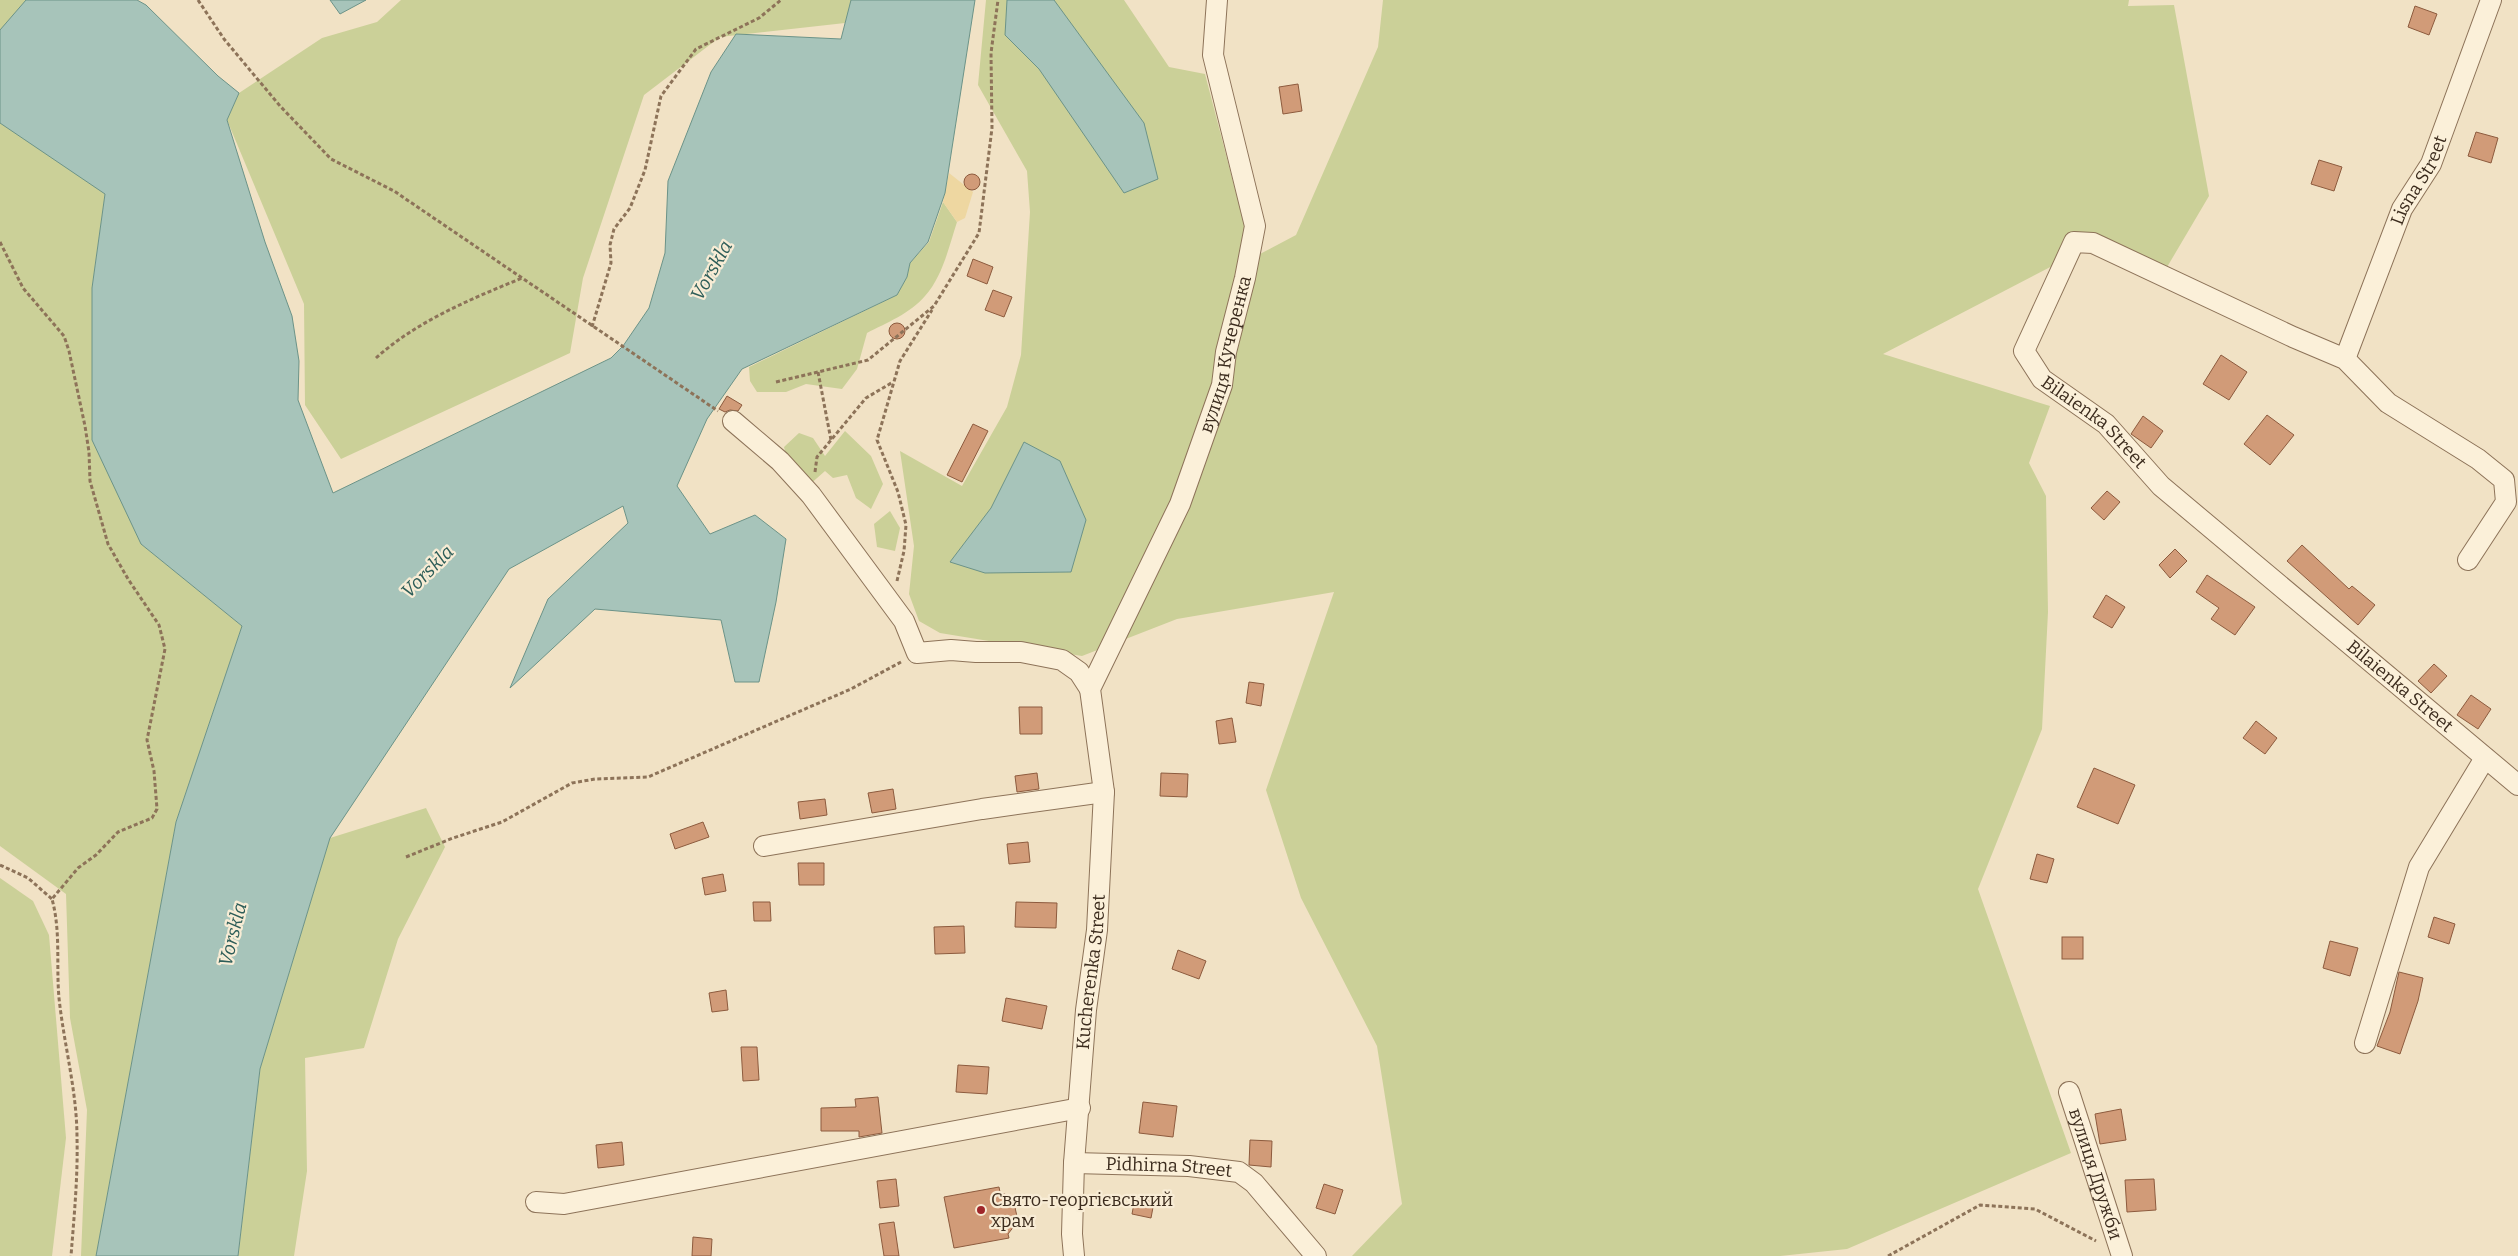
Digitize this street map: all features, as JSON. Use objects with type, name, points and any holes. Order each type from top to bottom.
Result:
[{"type":"street","name":"вулиця Кучеренка","points":[[1090,689],[1180,504],[1222,385],[1226,352],[1245,278],[1255,226],[1212,55],[1217,0]]},
{"type":"street","name":"Lisna Street","points":[[2345,359],[2402,209],[2431,164],[2491,0]]},
{"type":"street","name":"Bilaienka Street","points":[[2345,359],[2293,338],[2093,243],[2074,242],[2024,351],[2042,379],[2106,424],[2161,486],[2518,785]]},
{"type":"street","points":[[2345,359],[2388,403],[2478,459],[2504,480],[2506,502],[2468,560]]},
{"type":"street","points":[[733,421],[780,462],[811,495],[904,621],[916,654],[950,650],[1021,652],[1062,660],[1079,672],[1090,689]]},
{"type":"street","name":"Kucherenka Street","points":[[1074,1256],[1072,1234],[1074,1163],[1080,1108],[1086,1010],[1097,930],[1104,792],[1090,689]]},
{"type":"street","points":[[2365,1043],[2419,867],[2484,758]]},
{"type":"street","points":[[764,846],[973,810],[1104,792]]},
{"type":"street","name":"вулиця Дружби","points":[[2069,1092],[2122,1255]]},
{"type":"street","points":[[536,1202],[564,1204],[1080,1108]]},
{"type":"street","name":"Pidhirna Street","points":[[1074,1163],[1189,1166],[1239,1172],[1254,1183],[1316,1256]]},
{"type":"path","points":[[198,0],[224,39],[280,106],[331,160],[394,191],[733,421]]},
{"type":"path","points":[[592,326],[611,264],[610,245],[614,229],[630,208],[646,170],[661,96],[696,49],[758,18],[781,0]]},
{"type":"path","points":[[893,606],[904,551],[906,525],[898,492],[877,440],[900,361],[979,233],[992,128],[991,53],[998,0]]},
{"type":"path","points":[[0,242],[23,288],[64,336],[90,452],[90,481],[108,544],[128,579],[159,625],[165,649],[148,740],[154,771],[157,809],[152,818],[118,832],[96,855],[78,868],[52,900]]},
{"type":"path","points":[[376,358],[393,342],[466,301],[522,278]]},
{"type":"path","points":[[776,382],[868,360],[934,306]]},
{"type":"path","points":[[818,372],[831,441]]},
{"type":"path","points":[[811,495],[817,457],[866,398],[893,382]]},
{"type":"path","points":[[406,857],[502,822],[572,783],[595,779],[648,777],[851,689],[916,654]]},
{"type":"path","points":[[0,865],[28,878],[52,900],[57,917],[59,996],[75,1102],[77,1137],[71,1256]]},
{"type":"path","points":[[1888,1256],[1980,1205],[2035,1209],[2122,1255]]},
{"type":"green space","points":[[0,0],[73,0],[105,194],[92,288],[141,544],[242,626],[176,822],[96,1256],[81,1256],[87,1110],[70,1018],[66,894],[0,846]]},
{"type":"green space","points":[[401,0],[853,0],[845,23],[720,37],[644,95],[583,278],[570,353],[341,459],[305,405],[304,304],[227,120],[239,93],[322,38],[377,22]]},
{"type":"green space","points":[[986,0],[1124,0],[1169,67],[1205,74],[1236,193],[1258,255],[1296,235],[1378,47],[1383,0],[2129,0],[2128,6],[2174,5],[2209,196],[2160,279],[2085,249],[1883,354],[2050,406],[2029,463],[2046,496],[2048,612],[2042,729],[1978,889],[2071,1153],[1847,1249],[1780,1256],[1352,1256],[1402,1204],[1377,1046],[1301,898],[1266,790],[1334,592],[1177,619],[1082,656],[940,633],[919,621],[909,594],[914,546],[900,451],[962,486],[1007,407],[1021,355],[1030,212],[1027,171],[978,85]]},
{"type":"green space","points":[[943,202],[957,222],[945,260],[936,279],[925,296],[913,308],[867,333],[857,369],[842,389],[806,384],[786,392],[757,392],[750,381],[749,367],[897,295],[907,277],[910,263],[929,242]]},
{"type":"green space","points":[[845,431],[871,456],[883,484],[871,509],[856,498],[847,475],[833,478],[825,471],[808,486],[790,472],[784,447],[799,433],[813,438],[825,456]]},
{"type":"green space","points":[[890,511],[900,528],[895,551],[877,547],[874,524]]},
{"type":"green space","points":[[426,808],[445,847],[398,939],[364,1048],[305,1058],[307,1171],[294,1256],[238,1256],[260,1069],[330,838]]},
{"type":"green space","points":[[0,878],[33,901],[49,935],[66,1138],[52,1256],[0,1256]]},
{"type":"sand","points":[[949,173],[973,192],[965,218],[957,222],[943,202]]},
{"type":"water","name":"Vorskla","points":[[26,0],[137,0],[146,5],[218,76],[239,93],[227,120],[265,242],[292,316],[299,361],[298,400],[333,493],[611,358],[623,346],[649,308],[665,253],[668,181],[711,72],[736,34],[841,39],[851,0],[975,0],[945,193],[928,242],[910,263],[907,277],[897,295],[742,369],[707,419],[677,486],[710,534],[755,515],[786,539],[776,602],[759,682],[735,682],[721,620],[595,609],[510,688],[548,599],[628,523],[623,506],[509,569],[330,838],[260,1069],[238,1256],[96,1256],[176,822],[242,626],[141,544],[92,440],[92,288],[105,194],[0,123],[0,30]]},
{"type":"water","points":[[330,0],[366,0],[340,14]]},
{"type":"water","points":[[1007,0],[1054,0],[1144,123],[1158,179],[1124,193],[1039,69],[1005,35]]},
{"type":"water","points":[[1024,442],[1060,461],[1086,520],[1071,572],[985,573],[950,562],[991,508]]},
{"type":"building","points":[[2415,6],[2437,14],[2429,35],[2408,27]]},
{"type":"building","points":[[1298,84],[1302,111],[1283,114],[1279,87]]},
{"type":"building","points":[[2476,132],[2498,138],[2491,163],[2468,156]]},
{"type":"building","points":[[2319,160],[2342,167],[2334,191],[2311,184]]},
{"type":"building","points":[[972,174],[978,176],[980,182],[978,188],[972,190],[966,188],[964,182],[966,176]]},
{"type":"building","points":[[973,259],[993,267],[987,284],[967,276]]},
{"type":"building","points":[[993,290],[1012,297],[1004,317],[985,310]]},
{"type":"building","points":[[897,323],[903,325],[905,331],[903,337],[897,339],[891,337],[889,331],[891,325]]},
{"type":"building","points":[[2221,355],[2247,372],[2229,400],[2203,384]]},
{"type":"building","points":[[727,396],[742,405],[738,411],[730,410],[725,412],[719,409]]},
{"type":"building","points":[[2267,415],[2294,435],[2270,465],[2244,444]]},
{"type":"building","points":[[2143,416],[2163,431],[2151,448],[2131,434]]},
{"type":"building","points":[[973,424],[988,431],[962,482],[947,475]]},
{"type":"building","points":[[2107,491],[2120,502],[2104,520],[2091,508]]},
{"type":"building","points":[[2302,545],[2349,589],[2352,586],[2375,605],[2358,625],[2287,561]]},
{"type":"building","points":[[2175,549],[2187,561],[2170,578],[2159,565]]},
{"type":"building","points":[[2207,575],[2255,607],[2235,635],[2211,619],[2219,608],[2196,592]]},
{"type":"building","points":[[2106,595],[2125,607],[2112,628],[2093,617]]},
{"type":"building","points":[[2434,664],[2447,676],[2431,693],[2418,681]]},
{"type":"building","points":[[1249,682],[1264,684],[1261,706],[1246,703]]},
{"type":"building","points":[[2471,695],[2491,709],[2478,729],[2457,715]]},
{"type":"building","points":[[1019,707],[1042,707],[1042,734],[1020,734]]},
{"type":"building","points":[[1232,718],[1236,742],[1219,744],[1216,721]]},
{"type":"building","points":[[2256,721],[2277,738],[2265,754],[2243,738]]},
{"type":"building","points":[[2094,768],[2135,785],[2118,824],[2077,807]]},
{"type":"building","points":[[1037,773],[1039,789],[1017,792],[1015,776]]},
{"type":"building","points":[[1161,773],[1188,774],[1187,797],[1160,796]]},
{"type":"building","points":[[893,789],[896,809],[872,813],[868,793]]},
{"type":"building","points":[[825,799],[827,815],[800,819],[798,802]]},
{"type":"building","points":[[703,822],[709,837],[675,849],[670,834]]},
{"type":"building","points":[[1028,842],[1030,862],[1009,864],[1007,844]]},
{"type":"building","points":[[2037,854],[2054,859],[2047,883],[2030,879]]},
{"type":"building","points":[[798,863],[824,863],[824,885],[799,885]]},
{"type":"building","points":[[723,874],[726,891],[705,895],[702,878]]},
{"type":"building","points":[[753,902],[770,902],[771,921],[754,921]]},
{"type":"building","points":[[1016,902],[1057,903],[1056,928],[1015,927]]},
{"type":"building","points":[[2434,917],[2455,924],[2449,944],[2428,937]]},
{"type":"building","points":[[964,926],[965,953],[935,954],[934,927]]},
{"type":"building","points":[[2062,937],[2083,937],[2083,959],[2062,959]]},
{"type":"building","points":[[2330,941],[2358,948],[2350,976],[2323,968]]},
{"type":"building","points":[[1178,950],[1206,961],[1199,979],[1172,969]]},
{"type":"building","points":[[2399,972],[2423,978],[2418,1001],[2400,1054],[2377,1046],[2390,1012]]},
{"type":"building","points":[[726,990],[728,1010],[712,1012],[709,993]]},
{"type":"building","points":[[1006,998],[1047,1006],[1042,1029],[1002,1021]]},
{"type":"building","points":[[741,1047],[757,1047],[759,1080],[743,1081]]},
{"type":"building","points":[[958,1065],[989,1067],[987,1094],[956,1092]]},
{"type":"building","points":[[878,1097],[882,1133],[859,1137],[859,1131],[821,1131],[821,1108],[856,1107],[855,1099]]},
{"type":"building","points":[[1143,1102],[1177,1106],[1173,1137],[1139,1133]]},
{"type":"building","points":[[2121,1109],[2126,1140],[2100,1144],[2095,1114]]},
{"type":"building","points":[[1250,1140],[1272,1141],[1271,1167],[1249,1165]]},
{"type":"building","points":[[622,1142],[624,1165],[598,1168],[596,1145]]},
{"type":"building","points":[[896,1179],[899,1206],[880,1208],[877,1181]]},
{"type":"building","points":[[2154,1179],[2156,1210],[2127,1212],[2125,1180]]},
{"type":"building","points":[[1324,1184],[1343,1190],[1335,1214],[1316,1208]]},
{"type":"building","name":"Свято-георгієвський храм","points":[[999,1187],[1000,1192],[1009,1196],[1014,1203],[1018,1221],[1008,1234],[1009,1238],[954,1248],[944,1197]]},
{"type":"building","points":[[1135,1198],[1154,1202],[1151,1218],[1132,1214]]},
{"type":"building","points":[[894,1222],[899,1256],[884,1256],[879,1224]]},
{"type":"building","points":[[693,1237],[712,1239],[711,1256],[692,1256]]},
{"type":"place","name":"Свято-георгієвський храм","points":[[981,1210]]}]
